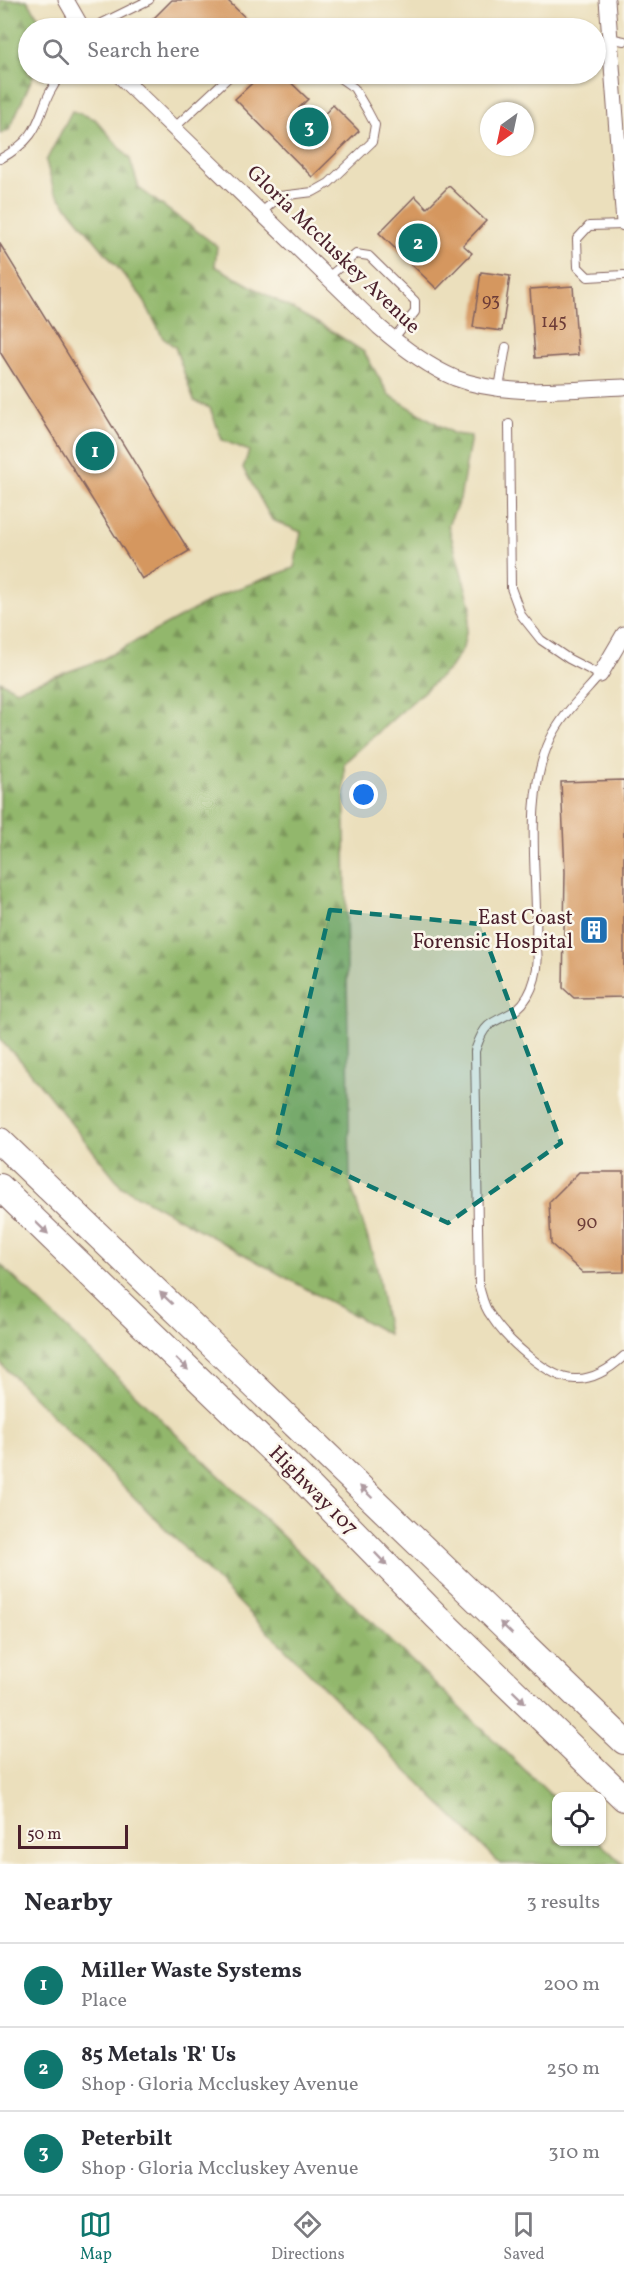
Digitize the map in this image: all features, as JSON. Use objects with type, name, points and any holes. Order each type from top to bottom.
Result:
[{"type":"highway","name":"Highway 107","points":[[0,1141],[624,1741]]},
{"type":"highway","name":"Highway 107","points":[[0,1187],[301,1478],[437,1617],[624,1798]]},
{"type":"street","points":[[66,0],[76,18]]},
{"type":"street","points":[[607,0],[617,40],[624,224]]},
{"type":"street","name":"Gloria Mccluskey Avenue","points":[[128,84],[393,339],[422,360],[456,378],[499,388],[624,387]]},
{"type":"street","points":[[600,675],[624,634]]},
{"type":"lane","points":[[112,18],[149,0]]},
{"type":"lane","points":[[0,159],[20,148],[34,132],[54,84]]},
{"type":"lane","points":[[174,128],[221,84]]},
{"type":"lane","points":[[262,212],[280,196],[313,192],[329,183],[372,142],[375,125],[354,88],[348,84]]},
{"type":"lane","points":[[624,224],[589,226],[577,239],[578,267],[588,278],[624,275]]},
{"type":"lane","points":[[328,277],[356,255],[369,256],[415,301],[415,312],[393,339]]},
{"type":"lane","points":[[499,388],[506,347]]},
{"type":"lane","points":[[509,423],[511,588],[521,615],[541,640],[569,659],[600,675],[556,730],[540,764],[534,825],[536,944],[539,956],[534,979],[525,1000],[516,1010],[488,1026],[476,1052],[479,1286],[490,1316],[539,1364],[554,1373],[573,1380],[590,1378],[613,1366],[624,1356]]},
{"type":"highlighted area","points":[[330,910],[480,924],[561,1143],[448,1223],[276,1142]]},
{"type":"green space","points":[[0,0],[27,0],[39,18],[18,18],[18,84],[30,84],[9,130],[0,134]]},
{"type":"green space","points":[[72,111],[95,119],[130,159],[139,188],[217,246],[215,266],[330,330],[364,352],[389,395],[454,434],[471,436],[460,499],[448,525],[471,607],[463,648],[450,668],[344,763],[350,1182],[377,1268],[388,1334],[122,1187],[22,1062],[0,1040],[0,681],[16,690],[101,660],[223,594],[294,568],[301,532],[272,520],[243,468],[249,451],[222,440],[210,408],[194,401],[175,347],[163,338],[142,297],[54,191],[46,161]]},
{"type":"green space","points":[[0,1264],[552,1796],[552,1846],[603,1846],[623,1864],[500,1864],[0,1363]]},
{"type":"building","points":[[172,0],[227,0],[246,18],[154,18]]},
{"type":"building","points":[[251,84],[292,84],[308,99],[299,108],[315,124],[333,105],[359,131],[312,177],[235,99]]},
{"type":"building","points":[[449,186],[486,221],[463,245],[472,253],[437,289],[379,233],[415,196],[427,208]]},
{"type":"building","points":[[0,244],[189,551],[142,579],[0,352]]},
{"type":"building","points":[[481,272],[510,276],[502,331],[473,327]]},
{"type":"building","points":[[573,286],[578,355],[535,358],[530,289]]},
{"type":"building","name":"East Coast Forensic Hospital","points":[[624,780],[624,997],[574,998],[563,988],[565,872],[561,782]]},
{"type":"building","points":[[579,1172],[624,1172],[624,1272],[583,1273],[551,1244],[549,1202]]},
{"type":"place","name":"Peterbilt","points":[[309,127]]},
{"type":"place","name":"85 Metals 'R' Us","points":[[418,243]]},
{"type":"place","name":"Miller Waste Systems","points":[[95,451]]},
{"type":"place","name":"East Coast Forensic Hospital","points":[[594,930]]}]
